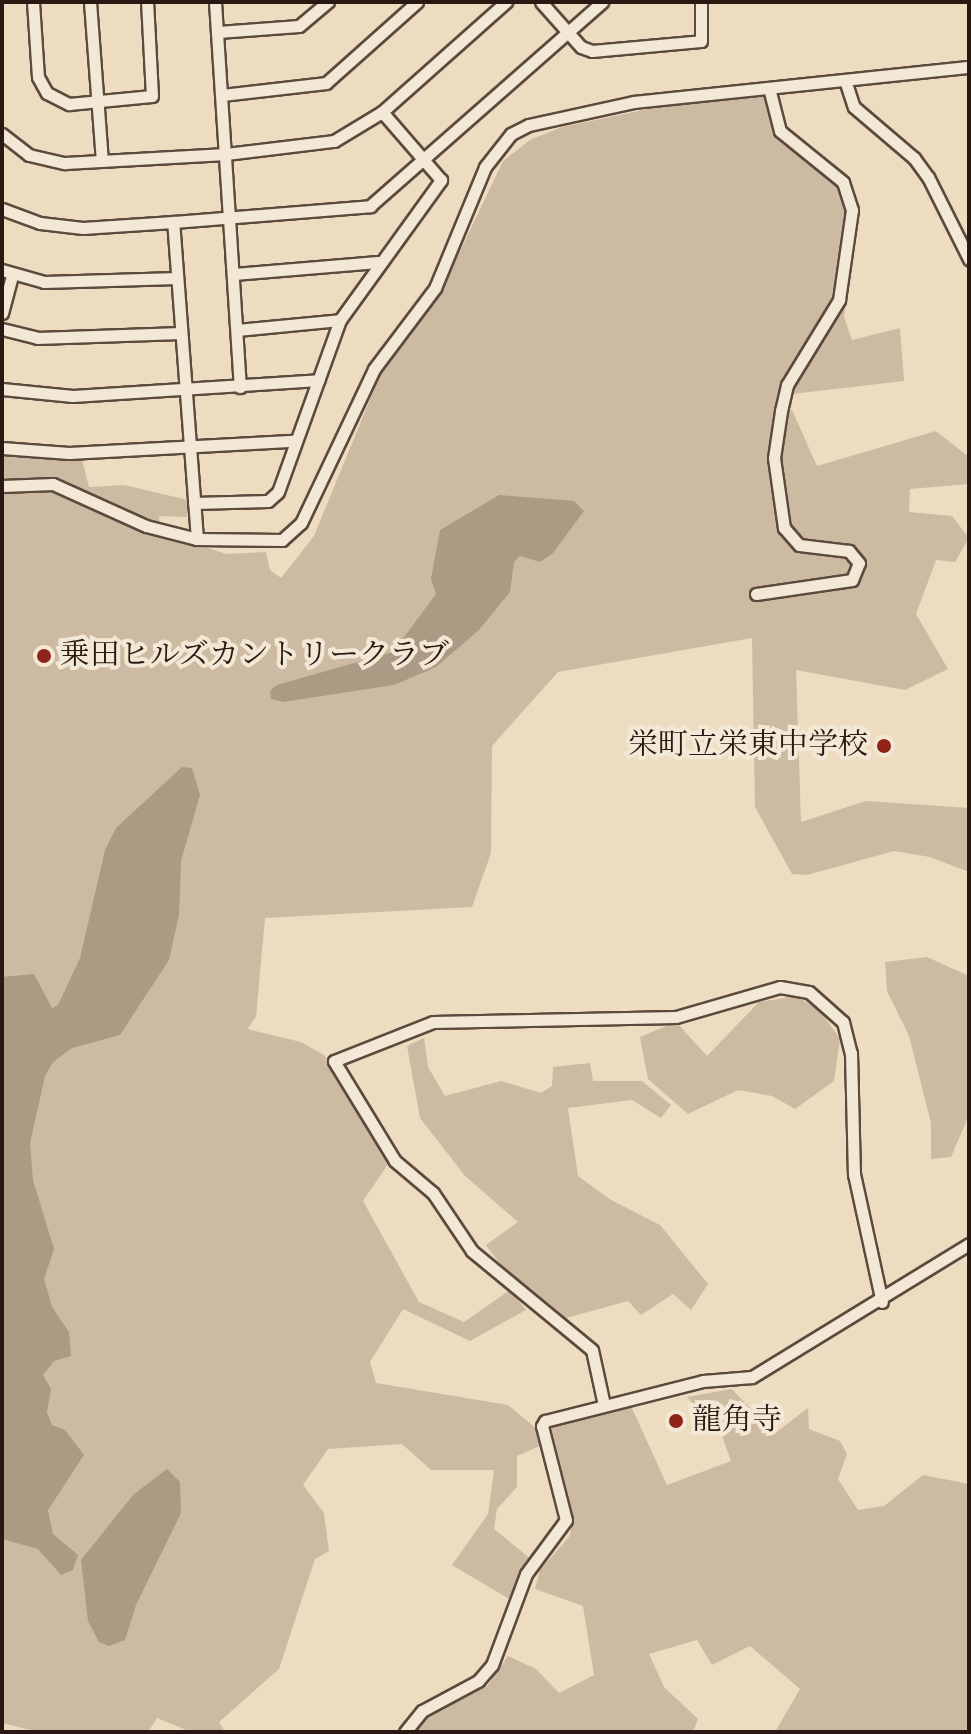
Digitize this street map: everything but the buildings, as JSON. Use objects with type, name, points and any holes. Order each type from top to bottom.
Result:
[{"type":"street","points":[[33,2],[41,85],[69,104],[148,99],[154,93],[147,2]]},
{"type":"street","points":[[90,2],[102,161]]},
{"type":"street","points":[[215,2],[240,387]]},
{"type":"street","points":[[218,32],[299,26],[328,2]]},
{"type":"street","points":[[222,95],[326,83],[417,2]]},
{"type":"street","points":[[2,134],[29,155],[52,163],[226,154],[334,141],[382,112],[506,2]]},
{"type":"street","points":[[541,2],[568,33],[592,51],[697,43],[704,34],[701,2]]},
{"type":"street","points":[[2,209],[40,223],[83,228],[366,208],[602,2]]},
{"type":"street","points":[[2,486],[53,484],[146,526],[197,539],[282,540],[301,523],[374,369],[435,288],[485,167],[511,134],[529,125],[634,102],[969,67]]},
{"type":"street","points":[[845,80],[854,107],[914,158],[928,177],[969,259]]},
{"type":"street","points":[[756,594],[852,580],[859,563],[849,551],[799,545],[784,528],[774,458],[781,411],[787,385],[839,300],[852,210],[843,182],[780,131],[769,88]]},
{"type":"street","points":[[194,503],[268,501],[278,492],[340,320],[378,262],[392,253],[441,180],[382,112]]},
{"type":"street","points":[[173,222],[197,539]]},
{"type":"street","points":[[234,274],[378,262]]},
{"type":"street","points":[[2,313],[7,273],[44,282],[177,278]]},
{"type":"street","points":[[237,330],[340,320]]},
{"type":"street","points":[[2,329],[37,338],[181,333]]},
{"type":"street","points":[[2,389],[73,396],[187,392],[318,380]]},
{"type":"street","points":[[2,448],[56,453],[294,441]]},
{"type":"street","points":[[604,1405],[592,1350],[472,1251],[433,1193],[395,1161],[334,1061],[433,1022],[676,1017],[780,987],[809,992],[843,1022],[851,1053],[854,1174],[882,1302]]},
{"type":"street","points":[[405,1732],[422,1711],[478,1681],[492,1665],[526,1574],[566,1520],[542,1426],[604,1405],[703,1381],[752,1377],[882,1302],[969,1244]]},
{"type":"shaded area","name":"乗田ヒルズカントリークラブ","points":[[779,94],[783,131],[835,167],[856,197],[844,317],[852,340],[900,328],[904,381],[792,394],[786,412],[792,410],[817,466],[936,431],[969,457],[969,484],[910,489],[909,512],[952,516],[969,538],[955,562],[936,560],[916,614],[948,669],[905,690],[796,670],[801,822],[866,801],[969,808],[969,872],[930,857],[894,851],[807,875],[792,874],[755,807],[752,638],[558,672],[492,746],[491,853],[472,907],[265,918],[256,1017],[247,1029],[301,1042],[324,1055],[390,1161],[363,1201],[419,1302],[464,1322],[510,1290],[526,1310],[470,1341],[403,1309],[370,1362],[376,1383],[508,1405],[543,1434],[542,1445],[517,1456],[517,1487],[497,1509],[494,1529],[532,1560],[511,1600],[452,1565],[488,1514],[494,1470],[431,1470],[402,1444],[328,1449],[303,1485],[324,1513],[329,1551],[315,1559],[279,1669],[219,1722],[225,1732],[191,1732],[157,1718],[148,1732],[38,1732],[2,1723],[2,457],[82,459],[89,487],[124,485],[188,500],[187,517],[159,516],[160,532],[226,554],[266,552],[270,570],[281,578],[314,536],[382,370],[440,293],[503,161],[530,140],[562,127],[653,108]]},
{"type":"shaded area","points":[[499,495],[574,501],[584,511],[553,553],[540,562],[520,556],[514,562],[510,592],[479,630],[436,667],[394,685],[283,702],[271,699],[270,691],[277,685],[393,652],[436,594],[431,579],[440,530]]},
{"type":"shaded area","points":[[182,767],[192,768],[200,795],[181,861],[179,915],[169,960],[120,1035],[72,1048],[53,1062],[45,1076],[30,1143],[33,1180],[54,1249],[44,1279],[52,1307],[69,1332],[71,1356],[54,1361],[43,1375],[51,1389],[47,1412],[52,1425],[65,1430],[84,1455],[48,1510],[53,1534],[78,1555],[73,1570],[61,1575],[38,1549],[2,1539],[2,977],[34,974],[52,1008],[58,1005],[80,958],[105,850],[116,828]]},
{"type":"shaded area","points":[[927,957],[969,976],[969,1115],[951,1157],[931,1159],[931,1123],[909,1036],[887,991],[885,962]]},
{"type":"shaded area","points":[[797,996],[821,1012],[840,1039],[834,1081],[795,1109],[772,1096],[738,1090],[688,1114],[648,1079],[640,1037],[676,1022],[707,1056],[759,1002]]},
{"type":"shaded area","points":[[424,1038],[428,1067],[445,1096],[501,1081],[541,1093],[552,1086],[553,1067],[590,1063],[593,1081],[642,1081],[671,1105],[661,1118],[632,1100],[568,1108],[578,1176],[611,1200],[660,1225],[708,1284],[691,1310],[673,1294],[641,1315],[628,1301],[566,1318],[499,1263],[486,1245],[518,1222],[465,1176],[420,1118],[407,1046]]},
{"type":"shaded area","points":[[732,1389],[774,1434],[808,1408],[809,1429],[840,1441],[847,1454],[838,1479],[858,1510],[884,1506],[923,1475],[969,1484],[969,1732],[775,1732],[800,1689],[750,1646],[712,1665],[697,1640],[649,1654],[664,1687],[698,1719],[693,1732],[414,1732],[427,1717],[488,1685],[508,1656],[536,1669],[559,1693],[594,1675],[583,1606],[535,1589],[540,1570],[569,1537],[574,1518],[551,1427],[630,1404],[667,1485],[731,1461],[721,1433],[687,1397]]},
{"type":"shaded area","points":[[167,1469],[180,1482],[181,1513],[136,1605],[125,1640],[109,1646],[99,1642],[88,1621],[81,1560],[133,1495]]},
{"type":"place","name":"乗田ヒルズカントリークラブ","points":[[44,656]]},
{"type":"place","name":"栄町立栄東中学校","points":[[884,746]]},
{"type":"place","name":"龍角寺","points":[[676,1421]]}]
